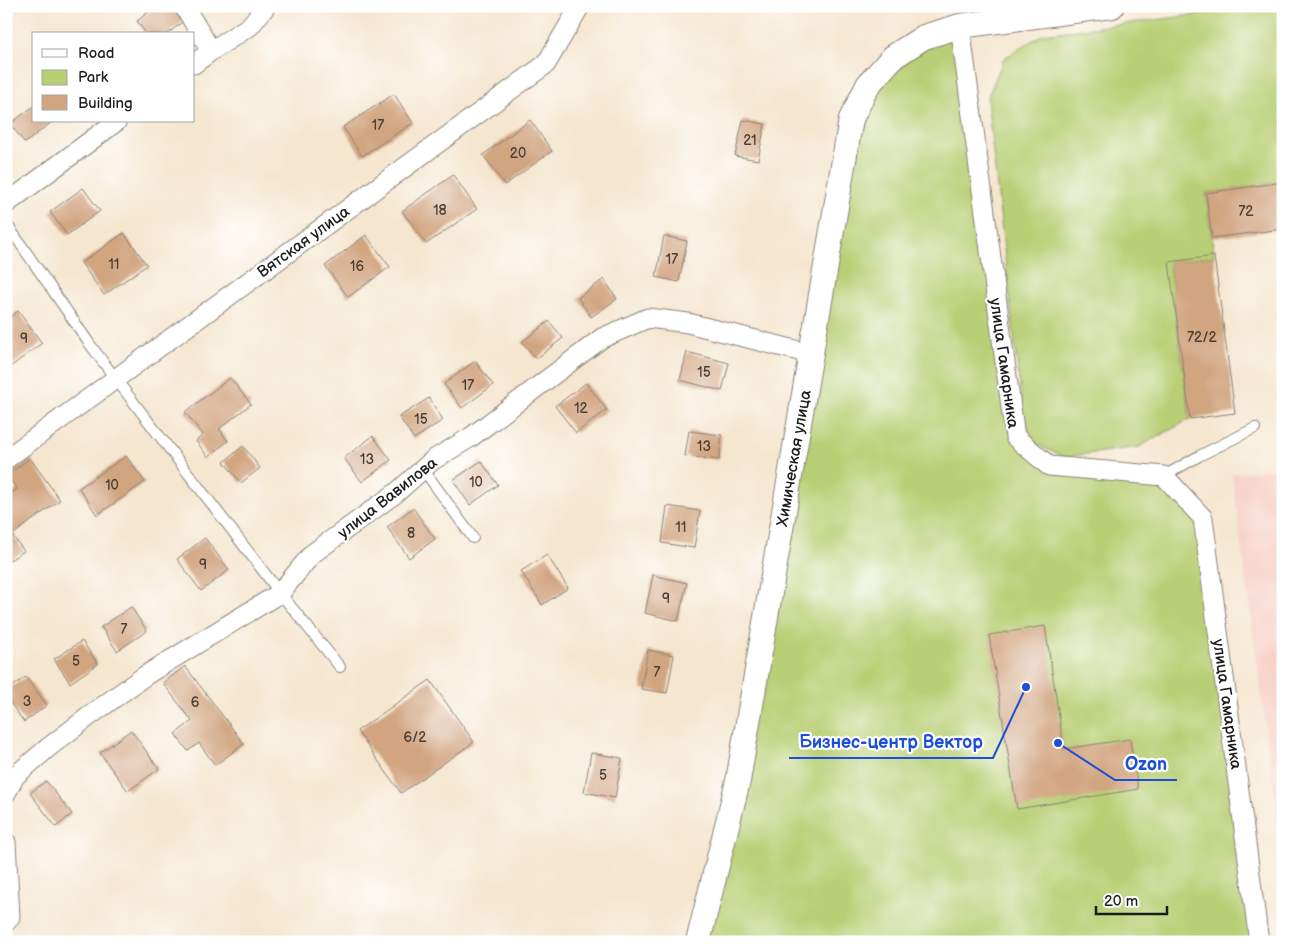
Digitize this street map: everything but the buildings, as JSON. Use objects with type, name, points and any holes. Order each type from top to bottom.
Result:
[{"type":"street","points":[[184,6],[211,51]]},
{"type":"street","points":[[195,63],[250,26],[266,6]]},
{"type":"street","name":"Вятская улица","points":[[6,459],[546,64],[580,6]]},
{"type":"street","name":"Химическая улица","points":[[698,942],[738,781],[851,119],[868,85],[892,57],[959,16],[1112,6]]},
{"type":"street","name":"улица Гамарника","points":[[959,16],[1015,437],[1049,466],[1164,476],[1203,518],[1259,942]]},
{"type":"street","points":[[6,204],[116,122]]},
{"type":"street","name":"улица Вавилова","points":[[6,793],[16,776],[49,747],[92,714],[146,675],[280,593],[312,554],[396,494],[433,460],[471,437],[602,338],[648,318],[688,323],[811,354]]},
{"type":"street","points":[[6,842],[10,917],[6,922]]},
{"type":"lane","points":[[6,223],[115,378],[280,593],[340,667]]},
{"type":"lane","points":[[1164,476],[1255,428]]},
{"type":"lane","points":[[423,469],[473,538]]},
{"type":"shaded area","points":[[1283,468],[1283,844],[1281,843],[1232,474]]},
{"type":"green space","points":[[1266,6],[1283,6],[1283,182],[1206,193],[1214,256],[1169,262],[1190,419],[1139,447],[1064,457],[1036,444],[1023,416],[987,99],[1004,58],[1043,34]]},
{"type":"green space","points":[[960,26],[1015,437],[1049,466],[1164,476],[1203,518],[1259,942],[698,942],[868,85]]},
{"type":"place","name":"Бизнес-центр Вектор","points":[[1026,687]]},
{"type":"place","name":"Ozon","points":[[1058,743]]}]
